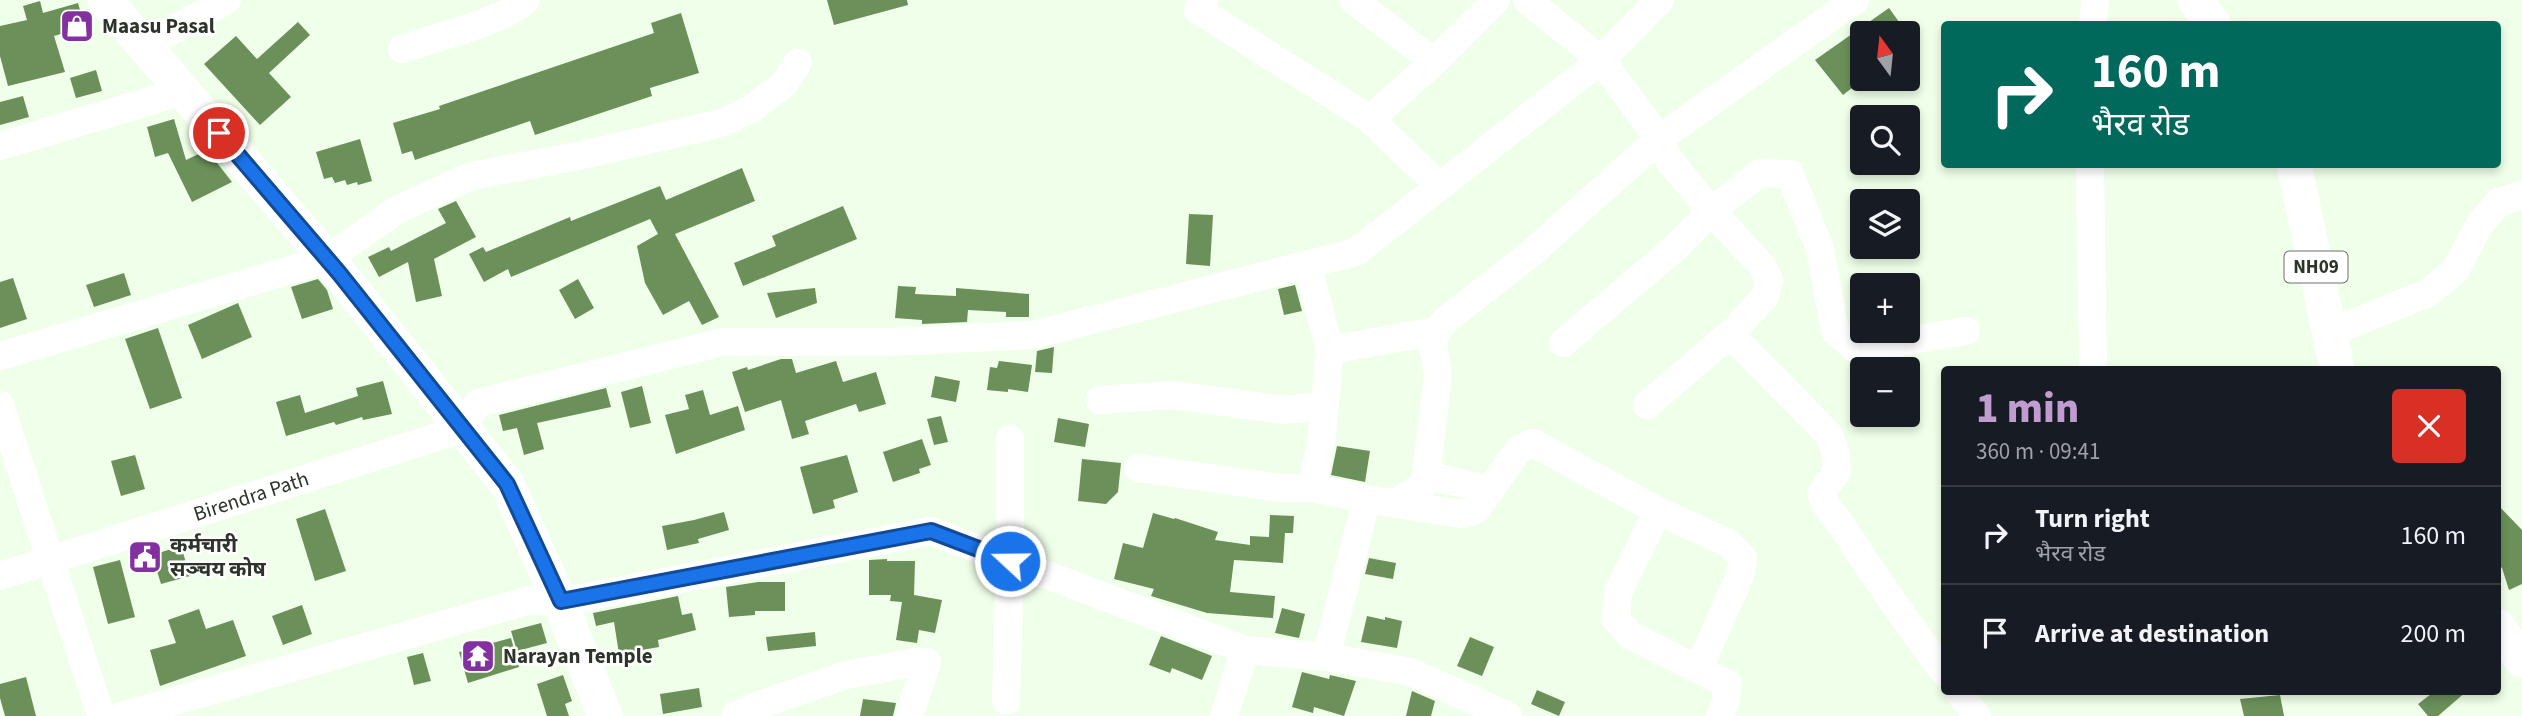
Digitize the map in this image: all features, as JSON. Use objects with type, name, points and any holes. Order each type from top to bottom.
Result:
[{"type":"main road","points":[[105,0],[327,259],[507,484],[561,601],[605,716]]},
{"type":"main road","points":[[2195,0],[2211,21]]},
{"type":"main road","name":"NH09","points":[[2295,168],[2336,366]]},
{"type":"main road","points":[[2501,631],[2522,660]]},
{"type":"street","points":[[144,46],[227,0]]},
{"type":"street","points":[[402,49],[499,16],[526,0]]},
{"type":"street","points":[[1204,0],[1198,10],[1370,119],[1439,186]]},
{"type":"street","points":[[1353,0],[1434,62]]},
{"type":"street","points":[[1370,119],[1434,62],[1496,0]]},
{"type":"street","points":[[1527,0],[1601,60],[1659,139],[1668,159],[1762,266],[1769,280],[1765,297],[1730,334],[1647,405]]},
{"type":"street","points":[[462,429],[478,403],[723,342],[889,342],[1033,335],[1356,252],[1601,60],[1660,0]]},
{"type":"street","points":[[1395,503],[1425,484],[1438,375],[1433,346],[1436,331],[1447,319],[1529,255],[1659,139],[1855,0]]},
{"type":"street","points":[[2094,21],[2095,0]]},
{"type":"street","points":[[0,356],[327,259],[397,210],[471,176],[573,157],[722,123],[751,109],[783,85],[798,63]]},
{"type":"street","points":[[0,146],[183,91]]},
{"type":"street","points":[[2090,168],[2094,366]]},
{"type":"street","points":[[1563,343],[1676,247],[1711,211],[1760,173],[1790,174],[1820,249],[1835,331],[1856,349],[1966,331]]},
{"type":"street","points":[[2329,333],[2428,293],[2454,272],[2480,224],[2499,202],[2522,195]]},
{"type":"street","points":[[1307,265],[1330,350],[1322,436],[1312,488]]},
{"type":"street","points":[[1330,350],[1436,331]]},
{"type":"street","points":[[1730,334],[1829,435],[1836,454],[1837,472],[1821,494],[1823,503],[1835,515],[1886,594],[1941,668]]},
{"type":"street","points":[[1100,400],[1172,395],[1284,410],[1325,406]]},
{"type":"street","points":[[0,405],[102,716]]},
{"type":"street","name":"Birendra Path","points":[[0,576],[462,429]]},
{"type":"street","points":[[1006,701],[1010,439]]},
{"type":"street","points":[[1138,468],[1281,488],[1312,488],[1460,514],[1476,510],[1518,450],[1532,443],[1658,511],[1728,543],[1742,558],[1741,573],[1699,668]]},
{"type":"street","points":[[1426,475],[1490,490]]},
{"type":"street","points":[[1326,657],[1367,499]]},
{"type":"street","points":[[1658,511],[1619,590],[1615,618],[1630,635],[1728,684],[1725,705],[1720,716]]},
{"type":"street","points":[[122,716],[530,600],[561,601],[931,531],[1245,650],[1326,657],[1411,671],[1495,713]]},
{"type":"street","points":[[1224,716],[1245,650]]},
{"type":"street","points":[[735,716],[846,675],[927,662],[909,716]]},
{"type":"street","points":[[1961,695],[1977,716]]},
{"type":"building","points":[[827,0],[907,0],[908,5],[834,25]]},
{"type":"building","points":[[40,1],[43,13],[78,3],[85,27],[54,36],[65,72],[8,86],[0,56],[0,26],[27,20],[23,6]]},
{"type":"building","points":[[1889,8],[1898,21],[1870,21]]},
{"type":"building","points":[[681,13],[699,73],[650,88],[652,96],[535,135],[530,121],[415,160],[412,151],[402,154],[393,123],[654,33],[651,23]]},
{"type":"building","points":[[298,22],[310,35],[269,73],[291,97],[260,125],[204,64],[236,36],[257,59]]},
{"type":"building","points":[[1850,35],[1850,89],[1843,95],[1815,60]]},
{"type":"building","points":[[96,70],[102,91],[76,98],[70,78]]},
{"type":"building","points":[[23,96],[29,117],[0,125],[0,102]]},
{"type":"building","points":[[174,119],[186,160],[207,150],[232,182],[192,202],[168,153],[155,157],[147,127]]},
{"type":"building","points":[[360,139],[372,181],[347,185],[345,180],[335,183],[332,177],[324,179],[316,152]]},
{"type":"building","points":[[742,168],[755,201],[675,234],[719,317],[702,325],[689,301],[663,315],[645,283],[637,246],[658,234],[650,219],[511,277],[508,269],[484,282],[469,254],[483,247],[486,252],[570,217],[571,221],[660,186],[666,200]]},
{"type":"building","points":[[456,201],[476,237],[434,259],[442,296],[416,302],[408,262],[379,277],[368,257],[389,247],[391,251],[446,223],[438,209]]},
{"type":"building","points":[[843,206],[857,239],[743,286],[734,263],[776,246],[772,236]]},
{"type":"building","points":[[1189,214],[1213,215],[1210,266],[1186,264]]},
{"type":"building","points":[[124,273],[131,295],[94,307],[86,285]]},
{"type":"building","points":[[13,278],[27,319],[0,328],[0,282]]},
{"type":"building","points":[[318,279],[327,290],[333,309],[302,319],[291,287]]},
{"type":"building","points":[[578,279],[594,308],[575,319],[559,290]]},
{"type":"building","points":[[1295,285],[1302,311],[1284,315],[1278,289]]},
{"type":"building","points":[[898,286],[916,287],[915,294],[956,296],[956,288],[1029,294],[1029,317],[1006,317],[1006,312],[968,310],[967,322],[922,324],[922,320],[895,318]]},
{"type":"building","points":[[815,288],[817,303],[776,318],[767,293]]},
{"type":"building","points":[[238,303],[252,337],[202,359],[188,325]]},
{"type":"building","points":[[158,328],[182,398],[150,409],[125,339]]},
{"type":"building","points":[[1054,347],[1052,373],[1035,372],[1037,351]]},
{"type":"building","points":[[781,359],[792,359],[796,373],[836,361],[843,382],[876,372],[886,404],[859,412],[856,404],[805,421],[809,434],[792,439],[781,400],[745,412],[732,372],[747,367],[748,370]]},
{"type":"building","points":[[999,361],[1032,365],[1028,392],[987,390],[990,367],[997,368]]},
{"type":"building","points":[[935,376],[960,381],[956,402],[931,397]]},
{"type":"building","points":[[383,381],[392,414],[363,420],[362,417],[336,425],[334,422],[286,436],[276,402],[300,395],[305,413],[358,396],[356,388]]},
{"type":"building","points":[[642,386],[651,423],[630,428],[621,392]]},
{"type":"building","points":[[606,388],[611,407],[537,423],[544,449],[524,455],[517,428],[503,431],[499,415]]},
{"type":"building","points":[[703,390],[710,415],[738,406],[745,430],[676,454],[665,415],[689,409],[685,395]]},
{"type":"building","points":[[941,416],[948,442],[934,445],[927,419]]},
{"type":"building","points":[[1058,418],[1089,424],[1085,447],[1054,442]]},
{"type":"building","points":[[922,439],[931,465],[919,469],[920,473],[893,482],[883,452]]},
{"type":"building","points":[[1337,446],[1370,451],[1365,482],[1331,475]]},
{"type":"building","points":[[135,455],[145,489],[121,496],[111,461]]},
{"type":"building","points":[[847,455],[858,492],[833,500],[835,508],[813,514],[800,467]]},
{"type":"building","points":[[1082,459],[1121,463],[1118,492],[1106,504],[1078,501]]},
{"type":"building","points":[[2501,508],[2522,530],[2522,584],[2509,590],[2502,568]]},
{"type":"building","points":[[325,509],[346,571],[315,581],[296,519]]},
{"type":"building","points":[[724,512],[729,530],[698,539],[699,543],[667,550],[662,526]]},
{"type":"building","points":[[1153,513],[1218,532],[1215,540],[1250,545],[1250,536],[1269,537],[1270,515],[1294,516],[1293,533],[1285,533],[1283,563],[1234,560],[1230,592],[1275,596],[1273,618],[1207,613],[1151,596],[1154,589],[1114,579],[1123,543],[1143,548]]},
{"type":"building","points":[[181,546],[190,576],[161,584],[152,555]]},
{"type":"building","points":[[1369,558],[1396,563],[1393,579],[1365,574]]},
{"type":"building","points":[[120,560],[135,617],[108,624],[93,567]]},
{"type":"building","points":[[869,560],[915,561],[914,595],[942,600],[935,633],[919,630],[917,643],[896,640],[902,602],[890,601],[891,595],[869,595]]},
{"type":"building","points":[[758,582],[785,582],[785,611],[755,611],[755,615],[729,617],[726,587]]},
{"type":"building","points":[[678,596],[682,615],[692,613],[696,630],[658,640],[659,647],[619,654],[614,622],[596,626],[593,613]]},
{"type":"building","points":[[302,605],[312,634],[283,645],[272,616]]},
{"type":"building","points":[[1282,608],[1305,614],[1299,638],[1275,633]]},
{"type":"building","points":[[199,609],[206,629],[233,620],[246,656],[160,686],[150,650],[176,643],[168,620]]},
{"type":"building","points":[[1367,616],[1402,621],[1397,648],[1361,642]]},
{"type":"building","points":[[541,623],[547,643],[517,651],[511,631]]},
{"type":"building","points":[[815,632],[816,646],[768,651],[766,637]]},
{"type":"building","points":[[1161,636],[1212,656],[1202,680],[1172,668],[1170,673],[1149,665]]},
{"type":"building","points":[[1470,637],[1494,647],[1482,676],[1457,666]]},
{"type":"building","points":[[511,638],[519,667],[468,683],[459,652]]},
{"type":"building","points":[[423,653],[431,681],[414,685],[407,657]]},
{"type":"building","points":[[1302,672],[1329,679],[1330,675],[1356,681],[1344,716],[1314,707],[1313,713],[1292,707]]},
{"type":"building","points":[[563,675],[572,701],[565,704],[569,716],[547,716],[537,684]]},
{"type":"building","points":[[26,677],[36,716],[5,716],[0,698],[0,684]]},
{"type":"building","points":[[699,688],[702,707],[663,714],[660,694]]},
{"type":"building","points":[[1537,690],[1565,702],[1559,716],[1531,704]]},
{"type":"building","points":[[1412,691],[1435,701],[1431,716],[1406,716]]},
{"type":"building","points":[[2280,695],[2284,716],[2244,716],[2240,699]]},
{"type":"building","points":[[2430,695],[2462,695],[2438,716],[2428,716],[2418,704]]},
{"type":"building","points":[[863,699],[896,703],[893,716],[860,716]]},
{"type":"place","name":"Maasu Pasal","points":[[77,26]]},
{"type":"place","name":"कर्मचारी सञ्चय कोष","points":[[145,557]]},
{"type":"place","name":"Narayan Temple","points":[[478,656]]},
{"type":"route","points":[[219,133],[339,273],[507,484],[561,601],[931,531],[1010,561]]}]
